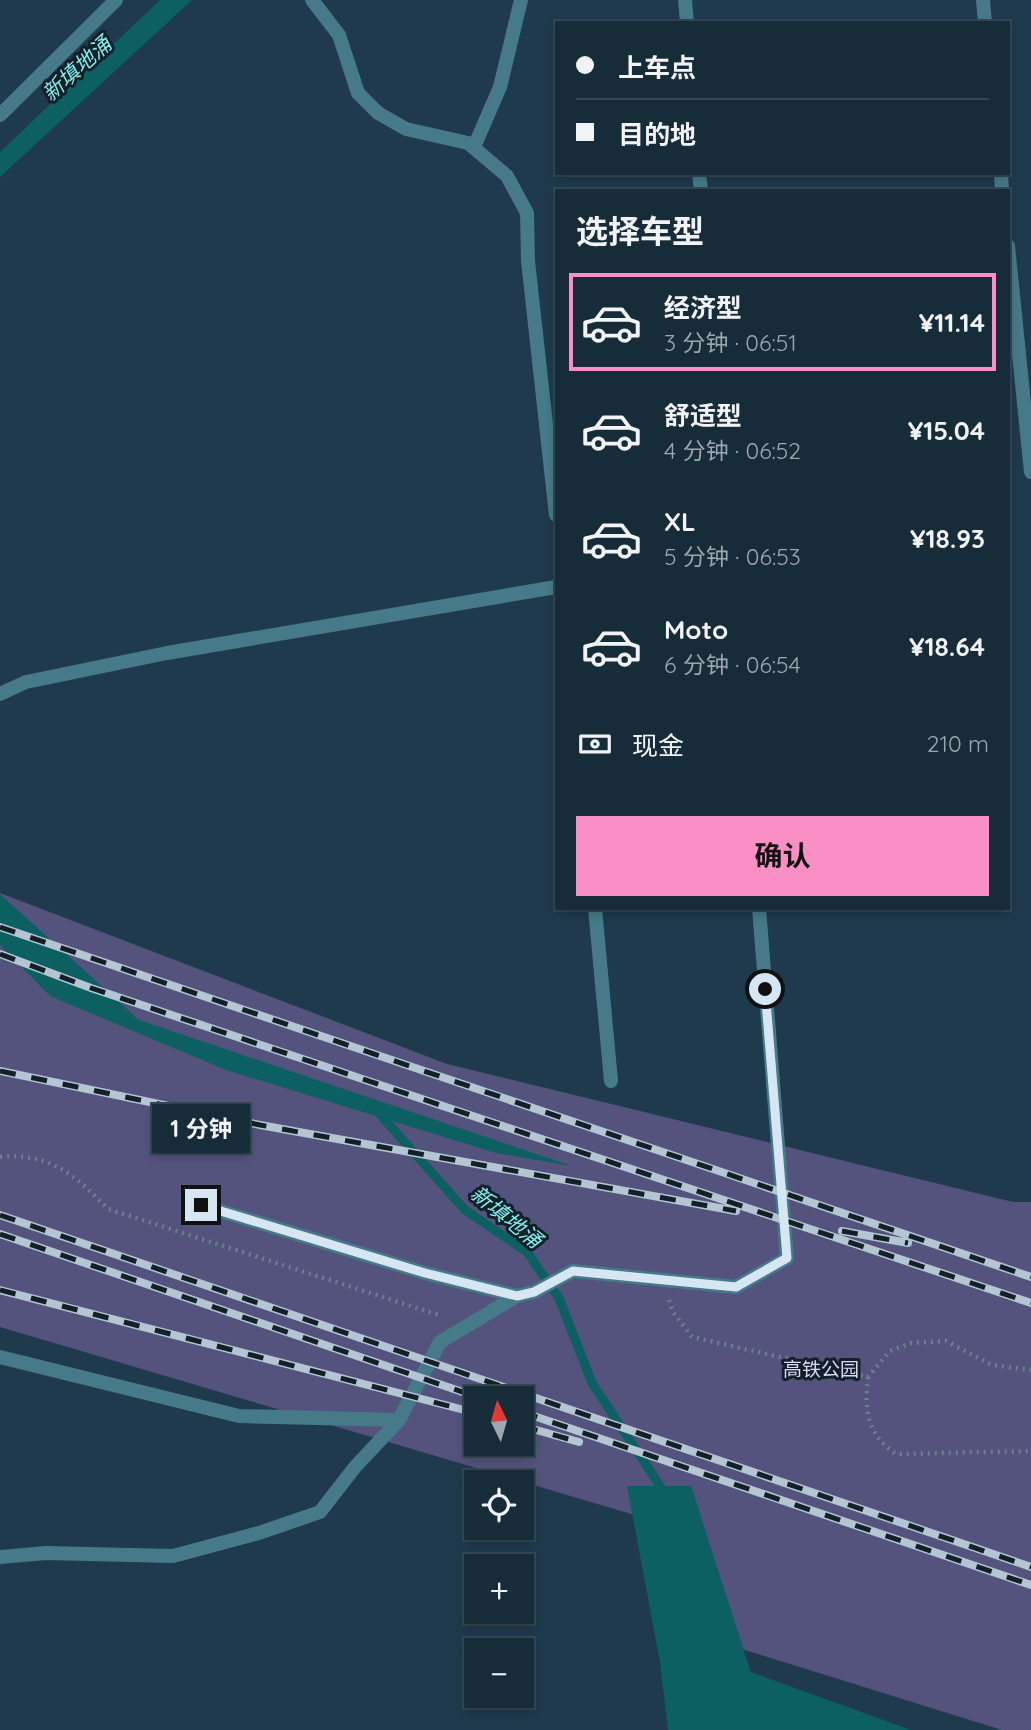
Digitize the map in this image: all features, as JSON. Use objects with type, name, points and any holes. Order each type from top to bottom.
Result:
[{"type":"street","points":[[0,115],[116,0]]},
{"type":"street","points":[[312,0],[339,35],[358,93],[378,113],[406,129],[468,143],[474,147],[507,176],[527,213],[528,261],[555,505]]},
{"type":"street","points":[[474,147],[500,87],[521,0]]},
{"type":"street","points":[[685,0],[687,21]]},
{"type":"street","points":[[983,0],[985,21]]},
{"type":"street","points":[[1010,266],[1031,472]]},
{"type":"street","points":[[0,694],[26,681],[167,653],[555,587]]},
{"type":"street","points":[[594,910],[611,1081]]},
{"type":"street","points":[[0,1557],[46,1553],[173,1556],[284,1525],[320,1512],[355,1467],[399,1420],[439,1342],[517,1296],[534,1292],[573,1271],[736,1287],[787,1258],[759,910]]},
{"type":"street","points":[[201,1205],[425,1273],[517,1296]]},
{"type":"street","points":[[0,1357],[239,1416],[399,1420]]},
{"type":"path","points":[[0,1157],[13,1156],[56,1163],[81,1181],[108,1209],[446,1317]]},
{"type":"path","points":[[662,1279],[673,1312],[692,1337],[868,1377]]},
{"type":"path","points":[[1031,1370],[992,1365],[946,1341],[911,1343],[890,1351],[868,1377],[865,1402],[870,1427],[881,1443],[895,1454],[1031,1451]]},
{"type":"green space","name":"高铁公园","points":[[0,893],[447,1064],[1013,1202],[1031,1202],[1031,1730],[1002,1730],[716,1641],[692,1532],[534,1485],[534,1470],[483,1470],[0,1327]]},
{"type":"shaded area","points":[[160,0],[192,0],[0,177],[0,152]]},
{"type":"shaded area","points":[[0,894],[139,1020],[572,1166],[496,1153],[226,1070],[50,996],[0,945]]},
{"type":"shaded area","points":[[627,1486],[691,1486],[751,1672],[911,1730],[668,1730],[660,1662]]},
{"type":"waterway","name":"新填地涌","points":[[377,1111],[465,1210],[527,1252],[559,1298],[592,1383],[660,1486],[661,1495]]},
{"type":"railway","points":[[0,927],[1031,1277]]},
{"type":"railway","points":[[0,954],[91,988],[1031,1303]]},
{"type":"railway","points":[[0,1071],[260,1125],[736,1211]]},
{"type":"railway","points":[[0,1215],[1031,1567]]},
{"type":"railway","points":[[842,1231],[908,1243]]},
{"type":"railway","points":[[0,1234],[464,1393]]},
{"type":"railway","points":[[0,1290],[464,1410]]},
{"type":"railway","points":[[534,1416],[1031,1585]]},
{"type":"railway","points":[[534,1429],[579,1442]]},
{"type":"route","points":[[201,1205],[425,1273],[517,1296],[534,1292],[573,1271],[736,1287],[787,1258],[765,989]]}]
